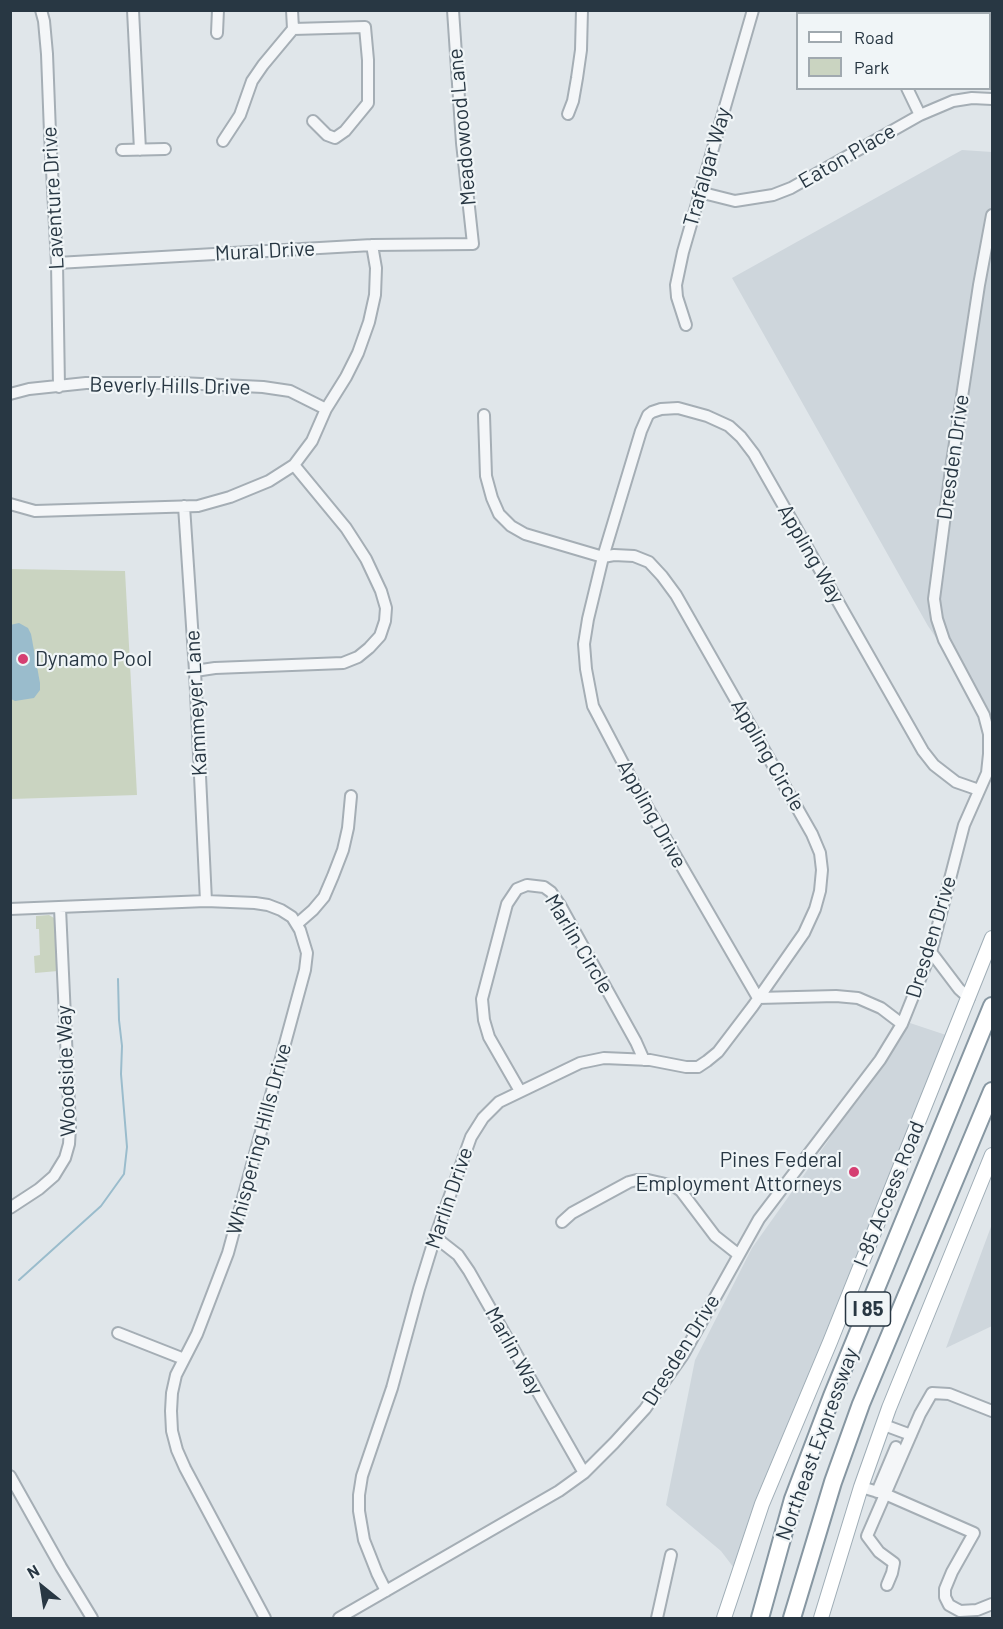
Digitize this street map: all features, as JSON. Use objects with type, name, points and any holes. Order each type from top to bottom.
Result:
[{"type":"highway","name":"Northeast Expressway","points":[[760,1618],[793,1499],[824,1417],[993,1006]]},
{"type":"highway","name":"Northeast Expressway","points":[[792,1618],[830,1492],[861,1404],[993,1091]]},
{"type":"main road","name":"I-85 Access Road","points":[[724,1618],[762,1504],[993,938]]},
{"type":"main road","points":[[821,1618],[861,1486],[889,1408],[993,1155]]},
{"type":"street","name":"Laventure Drive","points":[[41,10],[47,54],[57,263],[59,387]]},
{"type":"street","points":[[133,10],[140,150]]},
{"type":"street","points":[[217,33],[218,10]]},
{"type":"street","points":[[223,141],[240,115],[252,81],[293,29],[292,10]]},
{"type":"street","name":"Meadowood Lane","points":[[453,10],[462,143],[473,244]]},
{"type":"street","points":[[568,114],[578,78],[582,10]]},
{"type":"street","name":"Trafalgar Way","points":[[686,325],[677,297],[676,285],[683,252],[753,10]]},
{"type":"street","points":[[293,29],[365,27],[368,103],[345,131],[335,138],[327,135],[313,121]]},
{"type":"street","points":[[909,90],[920,115]]},
{"type":"street","name":"Eaton Place","points":[[699,192],[735,201],[773,195],[791,188],[920,115],[953,101],[972,98],[993,99]]},
{"type":"street","points":[[122,150],[165,149]]},
{"type":"street","name":"Dresden Drive","points":[[339,1618],[559,1491],[584,1473],[614,1443],[645,1409],[683,1355],[759,1219],[880,1060],[902,1024],[931,952],[964,825],[987,773],[989,734],[984,715],[944,639],[937,619],[934,598],[979,285],[993,215]]},
{"type":"street","name":"Mural Drive","points":[[57,263],[372,245],[473,244]]},
{"type":"street","points":[[10,504],[35,511],[198,506],[230,497],[270,481],[294,465],[312,441],[326,409],[350,369],[369,322],[376,268],[372,245]]},
{"type":"street","name":"Beverly Hills Drive","points":[[10,394],[29,389],[86,384],[180,383],[263,387],[290,391],[326,409]]},
{"type":"street","name":"Appling Way","points":[[629,471],[641,430],[652,411],[678,408],[707,416],[729,426],[754,454],[923,751],[934,765],[956,782],[979,789]]},
{"type":"street","points":[[484,415],[486,476],[492,498],[500,514],[511,526],[525,534],[603,557]]},
{"type":"street","points":[[195,671],[215,668],[343,663],[358,657],[380,636],[386,608],[366,559],[346,528],[294,465]]},
{"type":"street","name":"Appling Drive","points":[[629,471],[603,557],[584,644],[587,680],[593,706],[634,784],[758,998]]},
{"type":"street","name":"Kammeyer Lane","points":[[184,506],[195,671],[206,901]]},
{"type":"street","name":"Appling Circle","points":[[603,557],[634,556],[649,562],[676,595],[773,764],[820,853],[822,870],[815,909],[804,933],[758,998]]},
{"type":"street","points":[[10,909],[206,901],[268,905],[291,916],[297,924],[313,910],[329,887],[343,850],[351,796]]},
{"type":"street","name":"Marlin Circle","points":[[520,1091],[489,1037],[484,1020],[482,999],[507,904],[517,889],[527,885],[544,887],[551,892],[560,905],[644,1060]]},
{"type":"street","name":"Woodside Way","points":[[10,1208],[54,1176],[65,1158],[69,1144],[60,908]]},
{"type":"street","name":"Whispering Hills Drive","points":[[266,1618],[185,1468],[172,1431],[171,1411],[176,1375],[197,1334],[228,1253],[305,970],[307,953],[297,924]]},
{"type":"street","points":[[931,952],[959,989],[969,998]]},
{"type":"street","points":[[758,998],[836,996],[858,998],[881,1008],[902,1024]]},
{"type":"street","name":"Marlin Drive","points":[[386,1591],[364,1540],[359,1511],[362,1476],[392,1388],[418,1288],[471,1137],[483,1118],[499,1102],[580,1063],[604,1058],[644,1060],[686,1067],[698,1066],[718,1052],[758,998]]},
{"type":"street","points":[[562,1222],[572,1213],[629,1182],[648,1180],[674,1186],[681,1191],[715,1236],[740,1255]]},
{"type":"street","name":"Marlin Way","points":[[435,1237],[458,1255],[469,1271],[584,1473]]},
{"type":"street","points":[[117,1333],[184,1359]]},
{"type":"street","points":[[887,1586],[894,1563],[879,1552],[867,1536],[881,1493],[900,1449],[911,1435],[932,1393],[949,1394],[993,1411]]},
{"type":"street","points":[[884,1425],[911,1435]]},
{"type":"street","points":[[879,1439],[900,1449]]},
{"type":"street","points":[[10,1476],[92,1618]]},
{"type":"street","points":[[861,1486],[974,1533],[951,1572],[945,1589],[945,1597],[950,1605],[960,1611],[977,1610],[993,1604]]},
{"type":"street","points":[[657,1618],[671,1555]]},
{"type":"shaded area","points":[[962,150],[992,152],[992,720],[928,626],[732,278]]},
{"type":"shaded area","points":[[901,1020],[955,1038],[740,1576],[721,1551],[666,1505],[695,1360],[752,1248],[828,1141]]},
{"type":"shaded area","points":[[992,1224],[992,1326],[946,1348]]},
{"type":"green space","points":[[10,569],[125,571],[137,795],[11,799]]},
{"type":"green space","points":[[49,915],[56,923],[58,971],[35,973],[34,956],[40,955],[36,916]]},
{"type":"water","name":"Dynamo Pool","points":[[19,623],[28,628],[31,634],[40,690],[34,698],[15,701],[11,699],[10,625]]},
{"type":"waterway","points":[[19,1280],[101,1206],[124,1174],[127,1147],[121,1074],[122,1046],[118,979]]},
{"type":"place","name":"Dynamo Pool","points":[[23,659]]},
{"type":"place","name":"Pines Federal Employment Attorneys","points":[[854,1172]]}]
